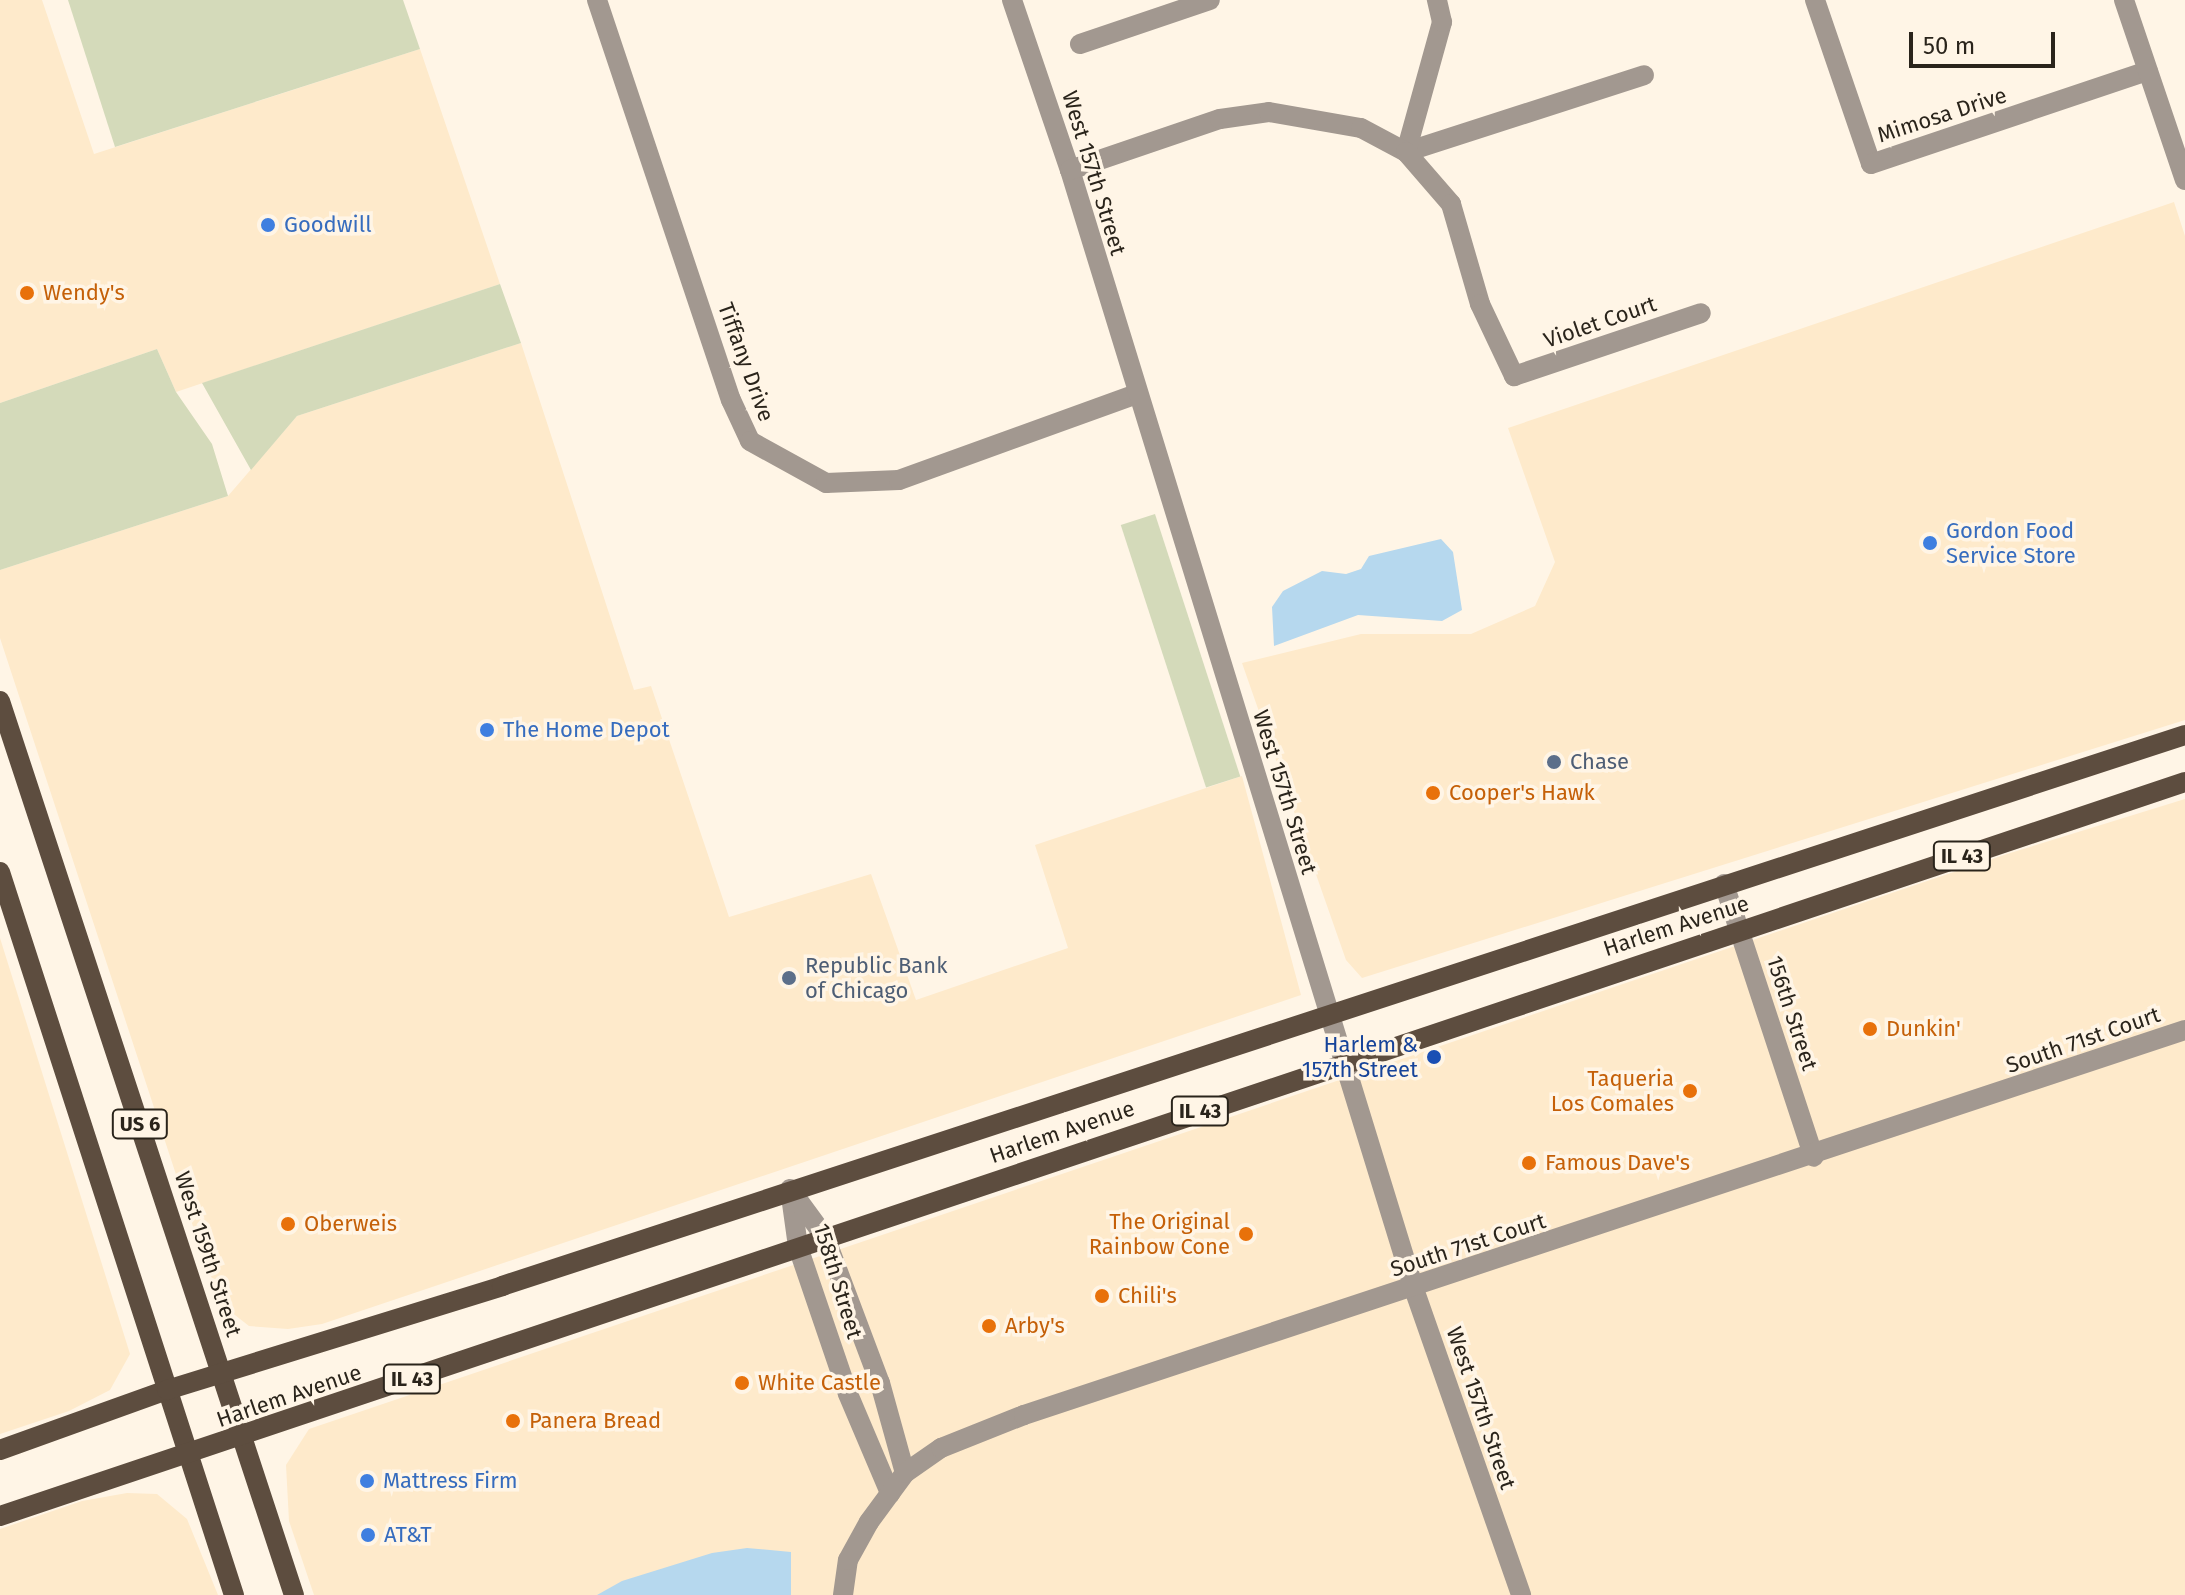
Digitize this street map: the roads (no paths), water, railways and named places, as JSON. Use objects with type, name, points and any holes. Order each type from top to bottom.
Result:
[{"type":"main road","name":"West 159th Street","points":[[0,701],[294,1595]]},
{"type":"main road","name":"Harlem Avenue","points":[[0,1450],[167,1390],[2185,735]]},
{"type":"main road","name":"Harlem Avenue","points":[[0,1516],[2185,782]]},
{"type":"main road","name":"US 6","points":[[0,872],[234,1595]]},
{"type":"street","name":"Tiffany Drive","points":[[597,0],[731,400],[750,441],[826,483],[899,480],[1136,394]]},
{"type":"street","name":"West 157th Street","points":[[1012,0],[1070,170],[1136,394],[1414,1289],[1521,1595]]},
{"type":"street","points":[[1080,44],[1210,0]]},
{"type":"street","points":[[1406,152],[1442,22],[1437,0]]},
{"type":"street","name":"Mimosa Drive","points":[[1815,0],[1871,164],[2148,71]]},
{"type":"street","points":[[2124,0],[2185,180]]},
{"type":"street","points":[[1070,170],[1220,119],[1269,112],[1361,128],[1406,152],[1644,75]]},
{"type":"street","name":"Violet Court","points":[[1406,152],[1451,204],[1480,304],[1514,376],[1701,313]]},
{"type":"street","name":"156th Street","points":[[1724,884],[1814,1157]]},
{"type":"street","name":"South 71st Court","points":[[843,1595],[848,1560],[890,1493],[905,1473],[941,1448],[1024,1415],[1814,1157],[2185,1030]]},
{"type":"street","name":"158th Street","points":[[790,1189],[825,1237],[880,1383],[905,1473]]},
{"type":"street","name":"158th Street","points":[[790,1189],[798,1247],[848,1394],[890,1493]]},
{"type":"water","points":[[1441,539],[1453,552],[1462,610],[1442,621],[1358,615],[1274,646],[1272,607],[1283,591],[1322,571],[1346,574],[1361,569],[1369,556]]},
{"type":"water","points":[[747,1548],[791,1552],[791,1595],[597,1595],[622,1581],[712,1553]]},
{"type":"place","name":"Goodwill","points":[[268,225]]},
{"type":"place","name":"Wendy's","points":[[27,293]]},
{"type":"place","name":"Gordon Food Service Store","points":[[1930,543]]},
{"type":"place","name":"The Home Depot","points":[[487,730]]},
{"type":"place","name":"Chase","points":[[1554,762]]},
{"type":"place","name":"Cooper's Hawk","points":[[1433,793]]},
{"type":"place","name":"Republic Bank of Chicago","points":[[789,978]]},
{"type":"place","name":"Dunkin'","points":[[1870,1029]]},
{"type":"place","name":"Harlem & 157th Street","points":[[1434,1057]]},
{"type":"place","name":"Taqueria Los Comales","points":[[1690,1091]]},
{"type":"place","name":"Famous Dave's","points":[[1529,1163]]},
{"type":"place","name":"Oberweis","points":[[288,1224]]},
{"type":"place","name":"The Original Rainbow Cone","points":[[1246,1234]]},
{"type":"place","name":"Chili's","points":[[1102,1296]]},
{"type":"place","name":"Arby's","points":[[989,1326]]},
{"type":"place","name":"White Castle","points":[[742,1383]]},
{"type":"place","name":"Panera Bread","points":[[513,1421]]},
{"type":"place","name":"Mattress Firm","points":[[367,1481]]},
{"type":"place","name":"AT&T","points":[[368,1535]]}]
